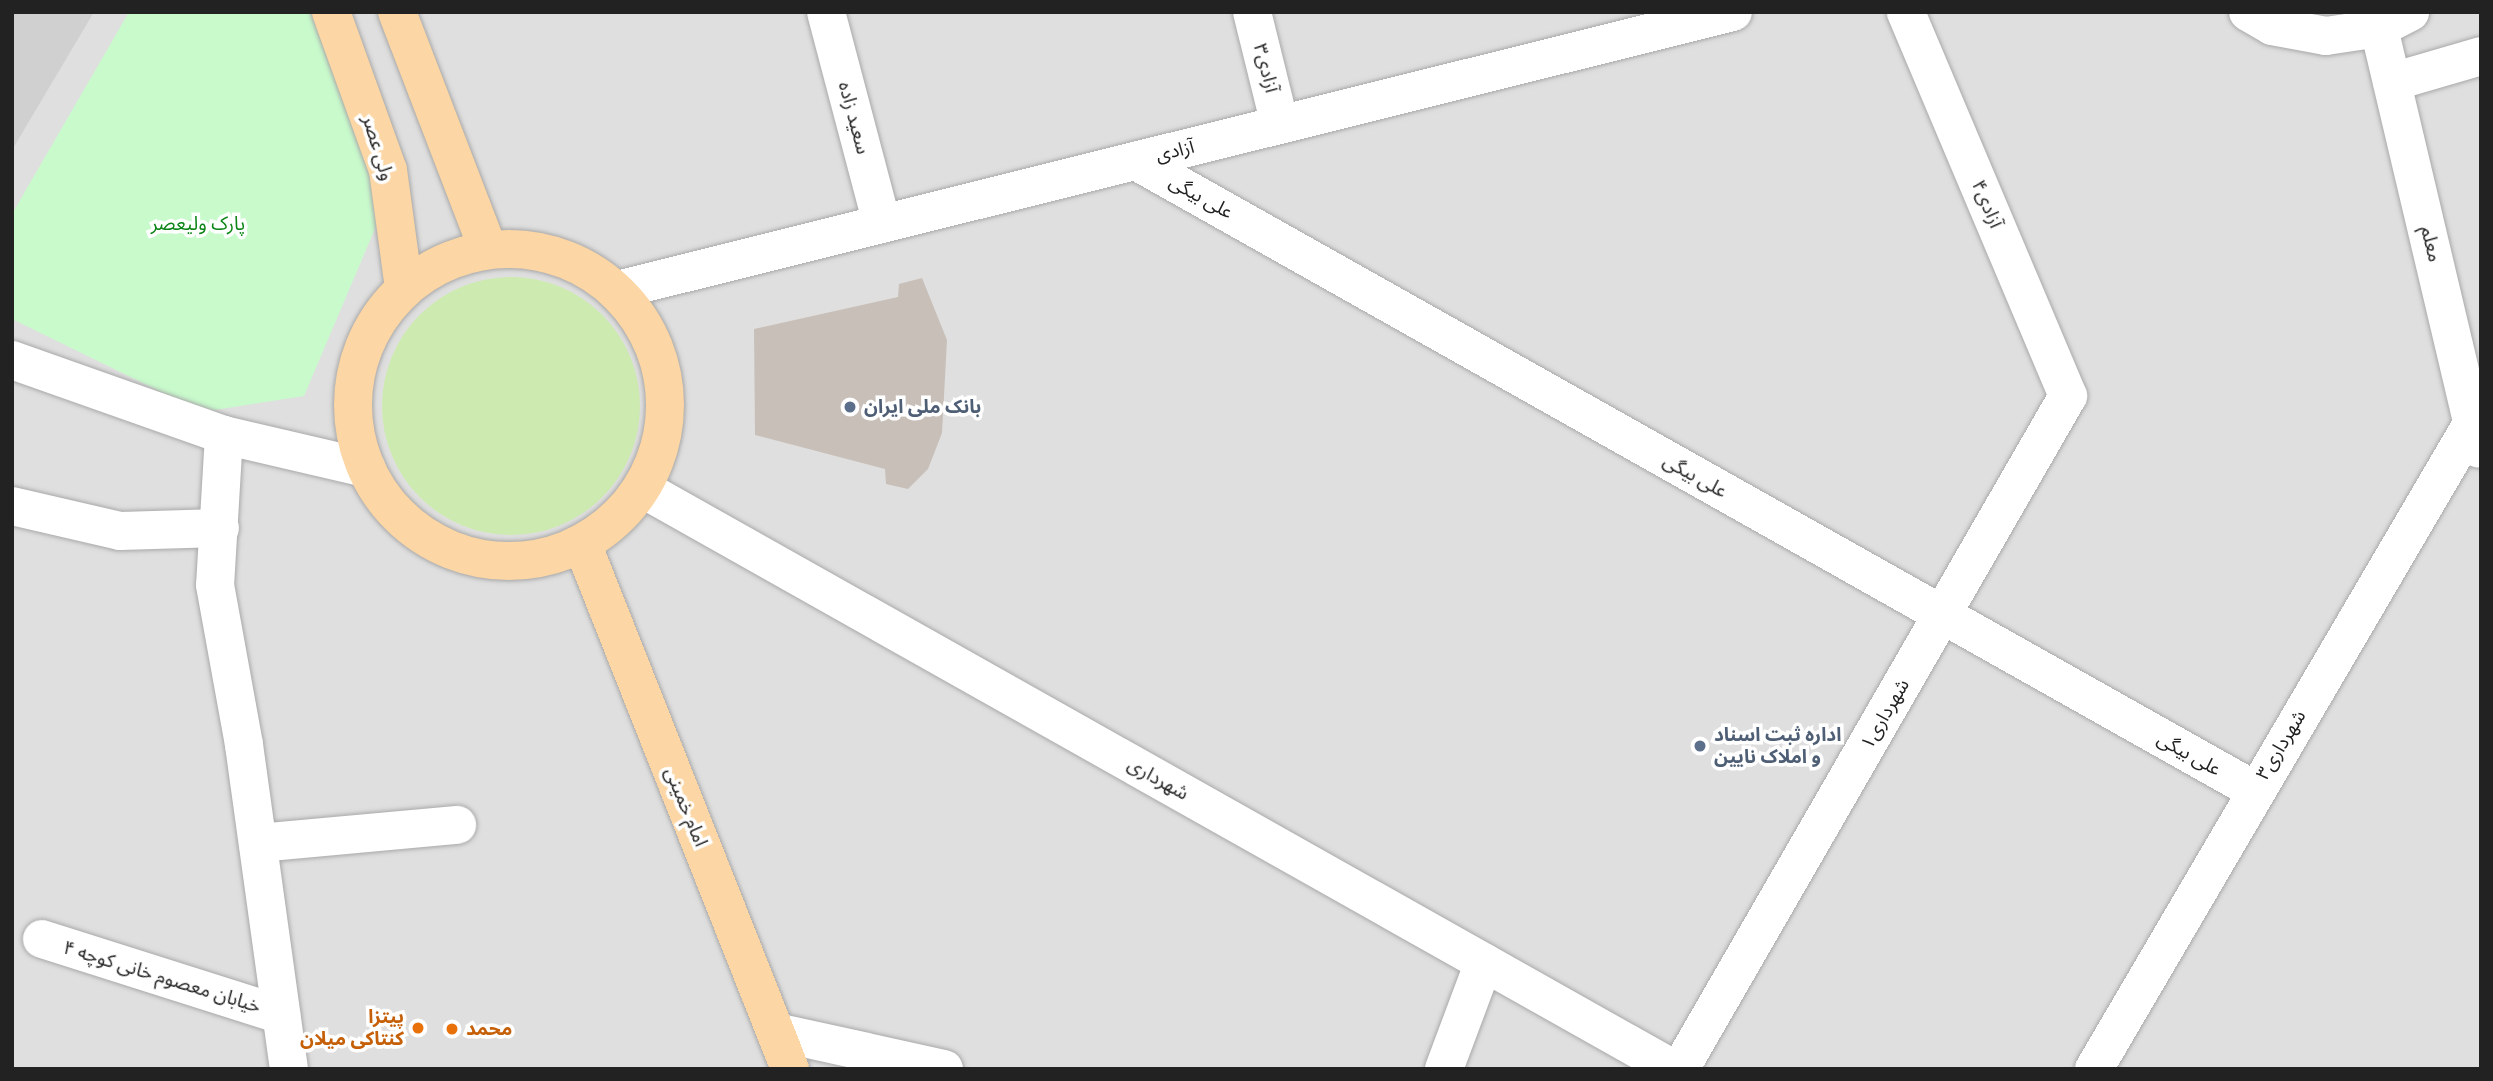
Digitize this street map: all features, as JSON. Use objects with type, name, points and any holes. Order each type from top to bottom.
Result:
[{"type":"main road","name":"ولی عصر","points":[[331,12],[388,170],[404,289]]},
{"type":"main road","points":[[397,12],[488,249]]},
{"type":"main road","points":[[488,249],[535,250],[579,264],[617,290],[649,334],[665,385],[663,439],[643,489],[617,521],[583,546],[532,562],[479,560],[429,541],[392,510],[366,468],[353,421],[356,372],[373,326],[404,289],[444,262],[488,249]]},
{"type":"main road","name":"امام خمینی","points":[[583,546],[790,1069]]},
{"type":"street","name":"سعید زاده","points":[[826,12],[882,224]]},
{"type":"street","name":"آزادی۳","points":[[1252,12],[1280,125]]},
{"type":"street","name":"آزادی","points":[[617,290],[1733,12]]},
{"type":"street","name":"آزادی۴","points":[[1906,12],[2068,396]]},
{"type":"street","points":[[2248,12],[2272,26],[2326,36],[2394,20]]},
{"type":"street","name":"معلم","points":[[2394,20],[2392,82],[2466,322],[2472,424],[2481,462]]},
{"type":"street","points":[[2392,82],[2481,56]]},
{"type":"street","name":"علی بیگی","points":[[1136,161],[2254,790]]},
{"type":"street","points":[[12,360],[224,436],[366,468]]},
{"type":"street","name":"شهرداری۱","points":[[1681,1069],[2068,396]]},
{"type":"street","name":"شهرداری۳","points":[[2094,1069],[2254,790],[2472,424]]},
{"type":"street","points":[[224,436],[215,585],[258,843],[289,1069]]},
{"type":"street","name":"شهرداری","points":[[643,489],[1673,1069]]},
{"type":"street","points":[[12,506],[120,531],[220,528]]},
{"type":"street","points":[[258,843],[457,825]]},
{"type":"street","name":"خیابان معصوم خانی کوچه ۴","points":[[42,939],[281,1015]]},
{"type":"street","points":[[1444,1069],[1484,962]]},
{"type":"street","points":[[776,1032],[944,1069]]},
{"type":"shaded area","points":[[12,12],[2481,12],[2481,1069],[12,1069]]},
{"type":"shaded area","points":[[12,12],[94,12],[12,150]]},
{"type":"green space","name":"پارک ولیعصر","points":[[129,12],[310,12],[388,198],[304,396],[202,412],[12,319],[12,214]]},
{"type":"green space","points":[[498,277],[524,277],[549,282],[572,292],[593,306],[611,324],[625,345],[635,368],[640,406],[635,444],[625,467],[611,488],[593,506],[572,520],[549,530],[524,535],[498,535],[473,530],[450,520],[429,506],[411,488],[397,467],[387,444],[382,419],[382,393],[387,368],[397,345],[411,324],[429,306],[450,292],[473,282]]},
{"type":"building","name":"بانک ملی ایران","points":[[922,278],[947,340],[942,433],[928,469],[908,489],[886,484],[885,469],[755,435],[754,329],[898,297],[899,284]]},
{"type":"place","name":"بانک ملی ایران","points":[[850,407]]},
{"type":"place","name":"اداره ثبت اسناد و املاک نایین","points":[[1700,746]]},
{"type":"place","name":"پیتزا کنتاکی میلان","points":[[418,1028]]},
{"type":"place","name":"محمد","points":[[452,1029]]}]
